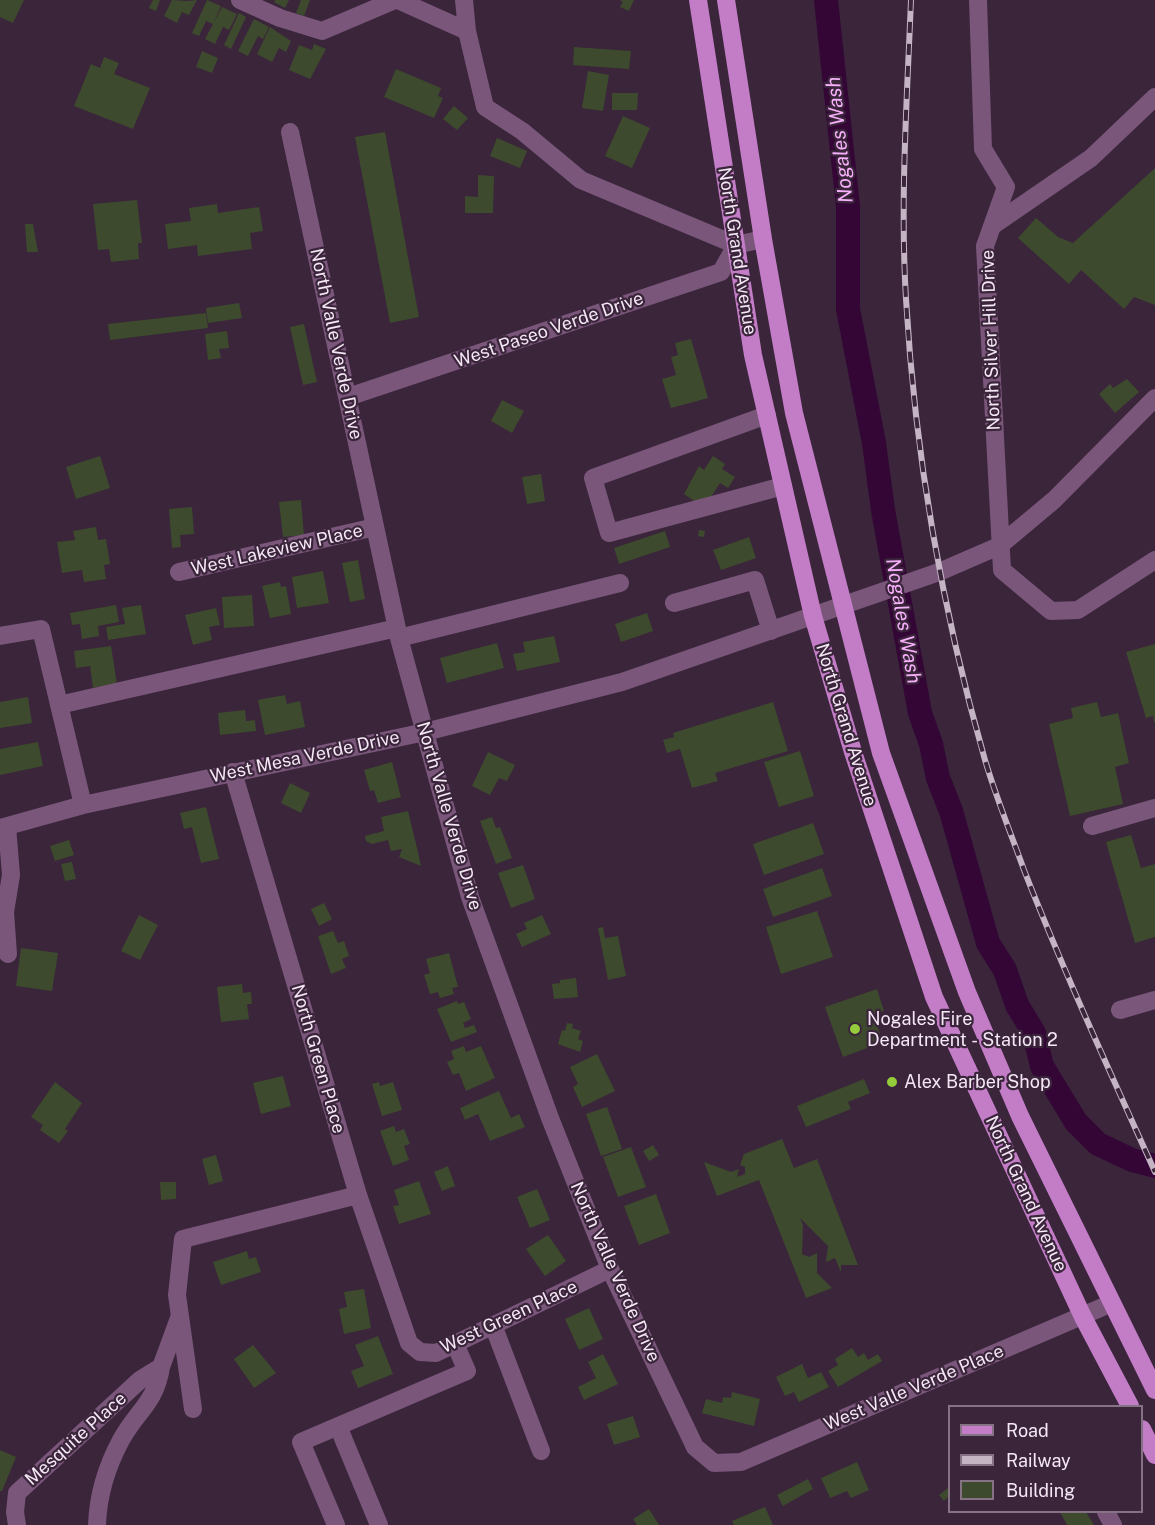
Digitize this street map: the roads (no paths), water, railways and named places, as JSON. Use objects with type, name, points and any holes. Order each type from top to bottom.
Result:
[{"type":"main road","name":"North Grand Avenue","points":[[699,0],[753,355],[813,616],[853,752],[934,997],[1083,1317],[1129,1405]]},
{"type":"main road","name":"North Grand Avenue","points":[[726,0],[763,239],[794,414],[881,753],[967,992],[1020,1116],[1155,1390]]},
{"type":"main road","points":[[1143,1431],[1155,1455]]},
{"type":"street","points":[[240,0],[280,18],[322,31],[397,0],[467,31]]},
{"type":"street","points":[[464,0],[467,31],[485,107],[522,131],[580,180],[736,245],[763,239]]},
{"type":"street","name":"North Silver Hill Drive","points":[[978,0],[983,149],[1006,187],[985,246],[1002,570],[1051,611],[1078,610],[1155,560]]},
{"type":"street","points":[[992,226],[1091,158],[1155,98]]},
{"type":"street","name":"North Valle Verde Drive","points":[[290,132],[398,633],[470,897],[550,1118],[610,1269],[695,1447],[714,1462]]},
{"type":"street","name":"West Paseo Verde Drive","points":[[348,397],[721,272],[736,245]]},
{"type":"street","name":"West Mesa Verde Drive","points":[[3,827],[83,805],[425,732],[622,682],[920,578],[999,546],[1053,500],[1155,398]]},
{"type":"street","points":[[767,415],[593,478],[609,534],[783,486]]},
{"type":"street","name":"West Lakeview Place","points":[[179,572],[375,527]]},
{"type":"street","points":[[674,603],[755,580],[771,631]]},
{"type":"street","points":[[59,705],[620,583]]},
{"type":"street","points":[[0,636],[41,629],[83,805]]},
{"type":"street","name":"North Green Place","points":[[233,772],[358,1195],[409,1343]]},
{"type":"street","points":[[1092,826],[1155,808]]},
{"type":"street","points":[[3,827],[11,874],[5,912],[8,954]]},
{"type":"street","points":[[1120,1010],[1155,1000]]},
{"type":"street","name":"Mesquite Place","points":[[193,1409],[177,1295],[183,1239],[358,1195]]},
{"type":"street","name":"West Green Place","points":[[409,1343],[420,1352],[436,1353],[610,1269]]},
{"type":"street","name":"West Valle Verde Place","points":[[714,1462],[741,1462],[1112,1303]]},
{"type":"street","name":"Mesquite Place","points":[[97,1525],[103,1482],[121,1440],[158,1388],[161,1367],[180,1316]]},
{"type":"street","points":[[494,1325],[541,1451]]},
{"type":"street","points":[[336,1525],[301,1442],[467,1371],[455,1344]]},
{"type":"street","name":"Mesquite Place","points":[[16,1525],[17,1493],[140,1380],[161,1367]]},
{"type":"street","points":[[338,1426],[379,1525]]},
{"type":"waterway","name":"Nogales Wash","points":[[826,0],[848,207],[848,309],[874,443],[883,510],[920,713],[931,744],[938,778],[951,811],[988,943],[1005,970],[1017,1005],[1034,1033],[1042,1066],[1076,1122],[1098,1144],[1132,1160],[1155,1166]]},
{"type":"railway","points":[[911,0],[904,187],[906,299],[916,416],[943,589],[970,704],[994,788],[1055,946],[1155,1172]]},
{"type":"place","name":"Nogales Fire Department - Station 2","points":[[855,1029]]},
{"type":"place","name":"Alex Barber Shop","points":[[892,1082]]}]
